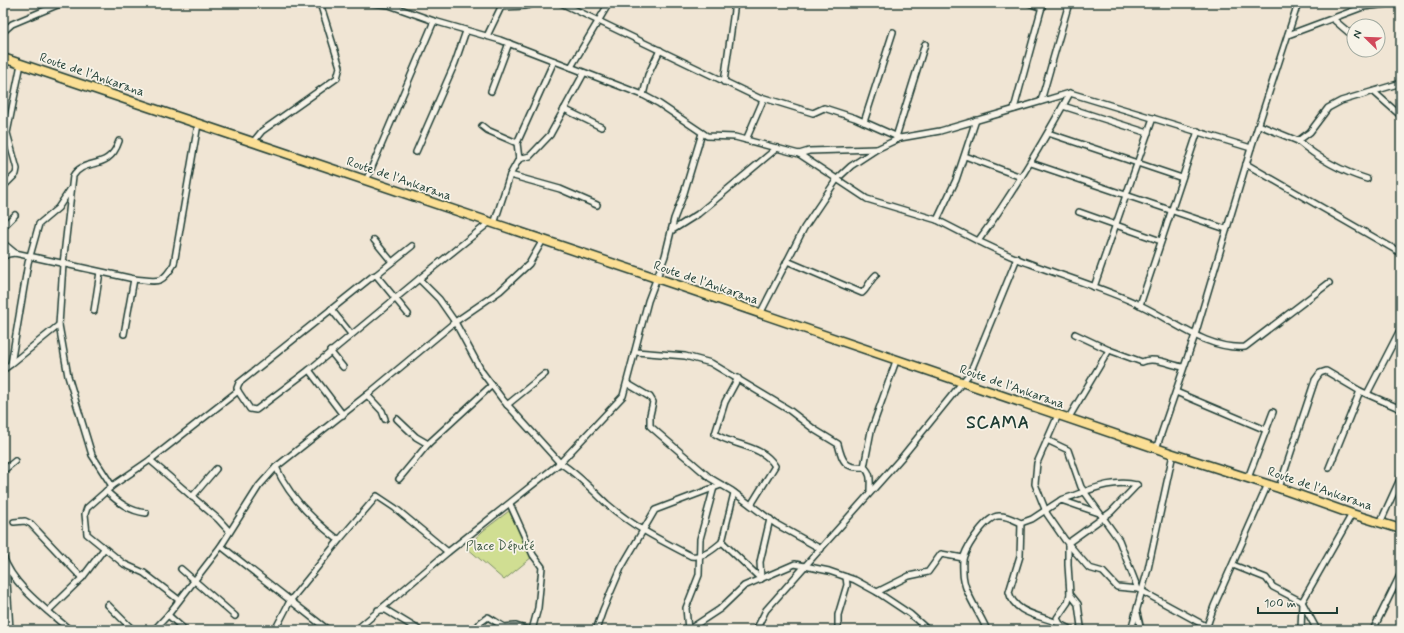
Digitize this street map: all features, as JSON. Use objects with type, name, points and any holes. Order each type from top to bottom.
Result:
[{"type":"main road","name":"Route de l'Ankarana","points":[[3,58],[656,278],[1058,416],[1401,529]]},
{"type":"street","points":[[3,32],[12,24],[62,3]]},
{"type":"street","points":[[253,142],[262,131],[337,78],[340,67],[320,3]]},
{"type":"street","points":[[371,3],[389,5],[434,21],[487,36],[643,95],[658,103],[707,136],[735,137],[799,154],[867,199],[937,220],[978,241],[1017,258],[1140,305],[1195,336],[1235,348],[1245,347],[1329,283]]},
{"type":"street","points":[[487,36],[502,5],[528,5],[536,3]]},
{"type":"street","points":[[561,3],[763,100],[764,98],[813,113],[824,108],[864,122],[898,138]]},
{"type":"street","points":[[571,67],[609,3]]},
{"type":"street","points":[[724,82],[735,3]]},
{"type":"street","points":[[1014,109],[1043,5],[1029,3]]},
{"type":"street","points":[[1041,101],[1069,3]]},
{"type":"street","points":[[1156,449],[1183,367],[1195,336],[1246,164],[1298,3]]},
{"type":"street","points":[[1288,35],[1333,20],[1364,5],[1396,3]]},
{"type":"street","points":[[1333,20],[1346,31]]},
{"type":"street","points":[[366,181],[434,21]]},
{"type":"street","points":[[416,152],[455,63],[466,31]]},
{"type":"street","points":[[864,122],[893,32]]},
{"type":"street","points":[[491,91],[509,44]]},
{"type":"street","points":[[898,138],[925,44]]},
{"type":"street","points":[[643,95],[648,75],[660,50]]},
{"type":"street","points":[[412,246],[239,383],[237,388],[238,391],[250,409],[256,410],[309,370],[395,298],[492,223],[510,175],[519,159],[517,143],[554,61]]},
{"type":"street","points":[[3,187],[16,174],[17,169],[7,133],[21,64]]},
{"type":"street","points":[[519,159],[530,156],[550,135],[584,73]]},
{"type":"street","points":[[1298,140],[1310,132],[1328,108],[1341,101],[1401,83]]},
{"type":"street","points":[[1374,92],[1401,116]]},
{"type":"street","points":[[978,241],[1031,162],[1070,93]]},
{"type":"street","points":[[760,314],[804,228],[837,179],[851,166],[877,149],[898,138],[940,131],[1070,93],[1252,148]]},
{"type":"street","points":[[746,140],[763,100]]},
{"type":"street","points":[[1063,106],[1148,133]]},
{"type":"street","points":[[564,109],[601,127]]},
{"type":"street","points":[[1094,287],[1153,118]]},
{"type":"street","points":[[937,220],[956,180],[976,120]]},
{"type":"street","points":[[3,257],[8,254],[15,254],[134,279],[159,281],[164,279],[174,264],[198,124]]},
{"type":"street","points":[[482,126],[487,130],[517,143]]},
{"type":"street","points":[[1259,126],[1298,140],[1313,153],[1330,164],[1367,179]]},
{"type":"street","points":[[1140,305],[1198,131]]},
{"type":"street","points":[[356,630],[448,552],[560,463],[620,401],[628,384],[648,302],[665,256],[671,231],[702,132]]},
{"type":"street","points":[[1048,133],[1182,178]]},
{"type":"street","points":[[112,486],[92,455],[68,376],[59,325],[63,264],[71,207],[73,176],[76,170],[107,159],[115,152],[119,141]]},
{"type":"street","points":[[671,231],[698,214],[777,148]]},
{"type":"street","points":[[799,154],[809,151],[877,149]]},
{"type":"street","points":[[965,156],[1021,177]]},
{"type":"street","points":[[1031,162],[1226,229]]},
{"type":"street","points":[[1246,164],[1401,253]]},
{"type":"street","points":[[510,175],[560,189],[597,205]]},
{"type":"street","points":[[11,364],[29,257],[39,224],[58,208],[71,190]]},
{"type":"street","points":[[1078,212],[1161,240]]},
{"type":"street","points":[[3,227],[15,215]]},
{"type":"street","points":[[374,240],[392,262]]},
{"type":"street","points":[[154,630],[168,615],[221,546],[229,531],[259,486],[276,467],[456,322],[500,291],[529,264],[543,240]]},
{"type":"street","points":[[3,243],[15,254]]},
{"type":"street","points":[[756,630],[766,610],[821,549],[963,383],[970,373],[1017,258]]},
{"type":"street","points":[[787,262],[862,293],[864,292],[869,281],[876,275]]},
{"type":"street","points":[[94,311],[100,272]]},
{"type":"street","points":[[376,275],[408,314]]},
{"type":"street","points":[[124,334],[134,279]]},
{"type":"street","points":[[419,279],[439,299],[456,322],[482,372],[507,405],[560,463],[571,470],[608,504],[642,530],[691,556],[700,556],[708,553],[722,542],[734,493]]},
{"type":"street","points":[[331,309],[351,334]]},
{"type":"street","points":[[3,370],[59,325]]},
{"type":"street","points":[[1367,394],[1401,328]]},
{"type":"street","points":[[1075,334],[1134,360],[1142,362],[1147,359],[1156,360],[1183,367]]},
{"type":"street","points":[[1068,419],[1109,350]]},
{"type":"street","points":[[330,351],[343,367]]},
{"type":"street","points":[[636,352],[685,356],[699,359],[738,378],[789,410],[815,430],[838,444],[842,458],[846,464],[854,468],[864,468],[870,475],[870,491]]},
{"type":"street","points":[[864,468],[871,431],[896,360]]},
{"type":"street","points":[[309,370],[342,415]]},
{"type":"street","points":[[1279,488],[1315,380],[1320,373],[1326,371],[1360,391],[1401,409]]},
{"type":"street","points":[[507,405],[546,374]]},
{"type":"street","points":[[738,378],[725,402],[716,434],[753,449],[773,462],[775,466],[751,505]]},
{"type":"street","points":[[628,384],[650,396],[653,402],[650,415],[650,426],[710,478],[770,519],[821,549]]},
{"type":"street","points":[[399,479],[428,444],[492,385]]},
{"type":"street","points":[[179,600],[144,573],[124,564],[104,550],[87,534],[85,514],[87,508],[112,486],[150,460],[238,391]]},
{"type":"street","points":[[1329,468],[1360,391]]},
{"type":"street","points":[[1176,392],[1266,430]]},
{"type":"street","points":[[367,395],[382,411],[385,419]]},
{"type":"street","points":[[1248,478],[1273,412]]},
{"type":"street","points":[[1058,416],[1037,463],[1035,484],[1046,510],[1068,544],[1089,568],[1103,572],[1117,587],[1140,590],[1206,629],[1213,630]]},
{"type":"street","points":[[397,419],[416,437],[428,444]]},
{"type":"street","points":[[1047,440],[1068,450],[1081,487],[1119,540],[1140,590]]},
{"type":"street","points":[[1130,630],[1137,611],[1140,590],[1169,479],[1173,454]]},
{"type":"street","points":[[150,460],[218,519],[229,531]]},
{"type":"street","points":[[3,471],[15,461]]},
{"type":"street","points":[[276,467],[281,479],[298,502],[326,529],[340,539]]},
{"type":"street","points":[[192,497],[216,469]]},
{"type":"street","points":[[1380,523],[1401,477]]},
{"type":"street","points":[[985,630],[966,588],[963,572],[963,558],[979,531],[988,520],[997,516],[1004,516],[1021,523],[1061,500],[1114,483],[1127,482],[1138,485],[1068,544]]},
{"type":"street","points":[[1206,629],[1214,606],[1268,484]]},
{"type":"street","points":[[596,630],[621,568],[655,510],[721,485]]},
{"type":"street","points":[[714,487],[700,540],[699,575],[686,608],[688,630],[720,609],[744,586],[795,564],[805,565],[846,577],[877,592],[927,629]]},
{"type":"street","points":[[106,491],[134,512],[146,513]]},
{"type":"street","points":[[275,630],[290,601],[377,496],[395,508],[448,552]]},
{"type":"street","points":[[1061,500],[1102,516]]},
{"type":"street","points":[[510,504],[533,555],[542,567],[538,608],[532,630]]},
{"type":"street","points":[[1301,630],[1302,602],[1352,514]]},
{"type":"street","points":[[761,579],[760,562],[770,519]]},
{"type":"street","points":[[14,522],[25,521],[31,524],[82,578]]},
{"type":"street","points":[[1021,523],[1020,556],[1010,588],[1010,598],[1018,607],[1030,614],[1059,627],[1072,630]]},
{"type":"street","points":[[722,542],[761,579]]},
{"type":"street","points":[[1059,627],[1057,618],[1068,602],[1070,594],[1068,544]]},
{"type":"street","points":[[221,546],[328,630]]},
{"type":"street","points":[[48,611],[82,578],[104,550]]},
{"type":"street","points":[[877,592],[908,576],[928,572],[941,554],[963,558]]},
{"type":"street","points":[[3,556],[6,565],[8,586],[10,630]]},
{"type":"street","points":[[6,565],[18,582],[70,630]]},
{"type":"street","points":[[1233,565],[1266,578],[1273,587],[1302,602],[1317,630]]},
{"type":"street","points":[[181,569],[235,616]]},
{"type":"street","points":[[1373,630],[1401,573]]},
{"type":"street","points":[[838,630],[838,615],[847,585],[846,577]]},
{"type":"street","points":[[3,589],[8,586]]},
{"type":"street","points":[[1070,594],[1078,604],[1081,627],[1084,630]]},
{"type":"street","points":[[108,605],[133,630]]},
{"type":"street","points":[[378,610],[386,610],[419,630]]},
{"type":"street","points":[[1137,611],[1141,630]]},
{"type":"street","points":[[168,615],[185,630]]},
{"type":"street","points":[[475,630],[481,622],[488,618],[504,627],[516,626],[528,630]]},
{"type":"green space","name":"Place Député","points":[[509,511],[532,557],[504,580],[466,547],[484,530]]},
{"type":"district","name":"SCAMA","points":[[998,423]]}]
